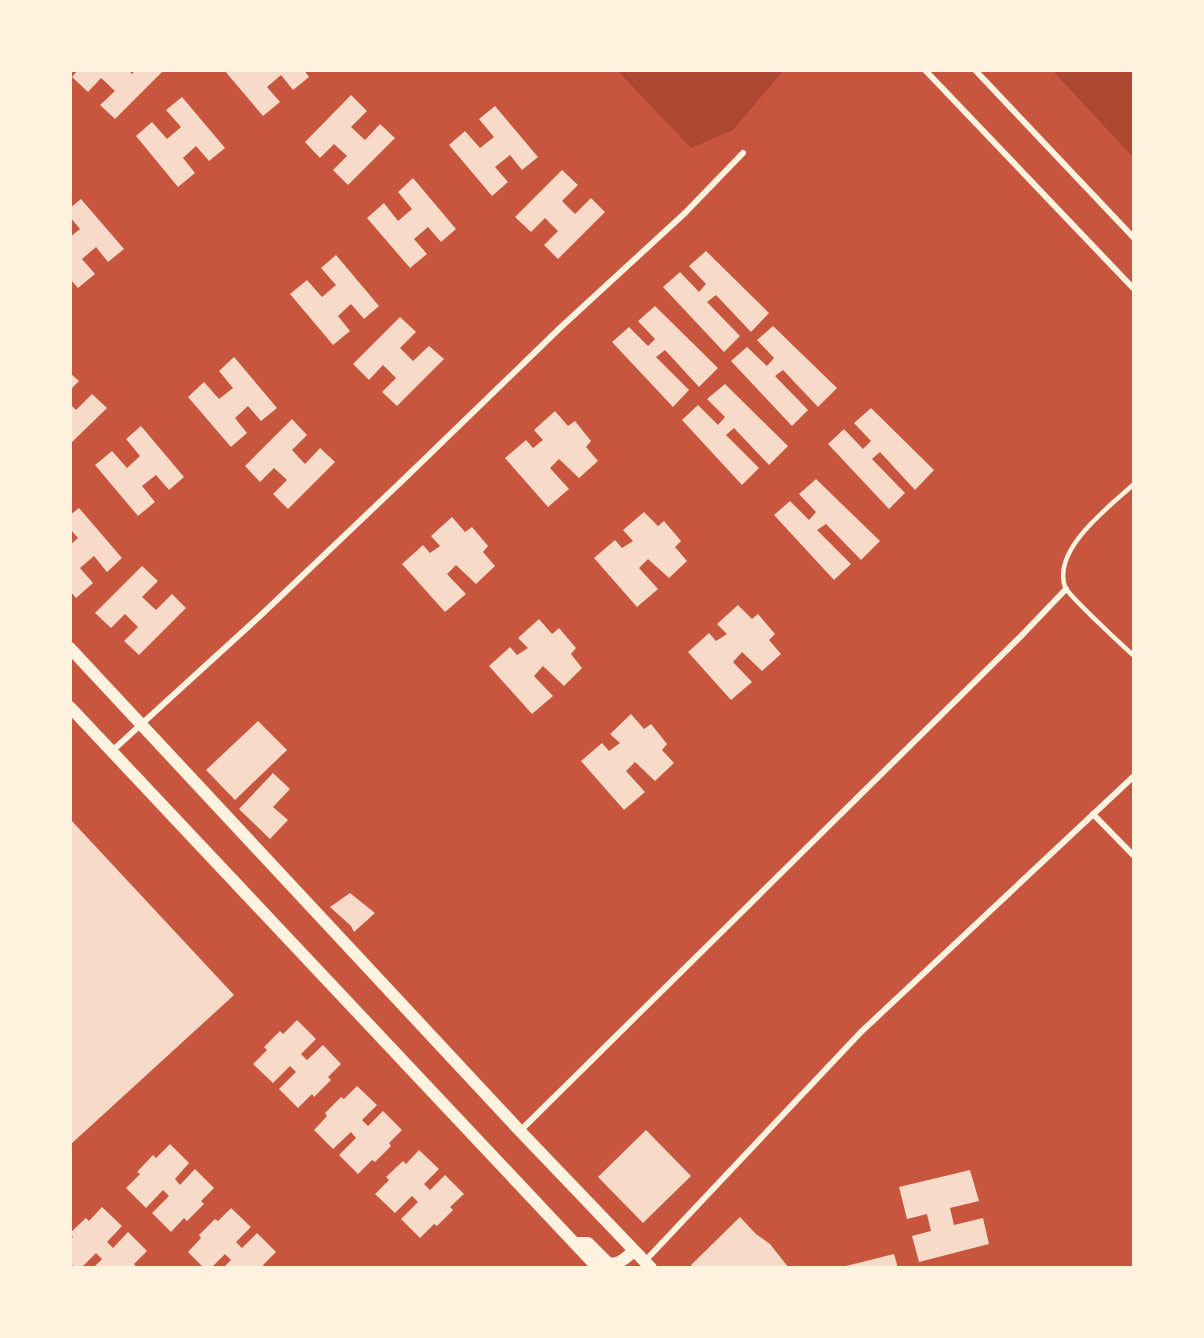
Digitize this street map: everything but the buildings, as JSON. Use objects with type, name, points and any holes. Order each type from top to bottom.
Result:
[{"type":"main road","points":[[70,648],[520,1131],[648,1264]]},
{"type":"main road","points":[[70,707],[598,1268]]},
{"type":"main road","points":[[576,1243],[588,1243],[608,1263],[612,1264],[634,1251]]},
{"type":"street","points":[[925,70],[1134,289]]},
{"type":"street","points":[[975,70],[1134,238]]},
{"type":"street","points":[[112,751],[685,213],[743,153]]},
{"type":"street","points":[[520,1131],[1015,643],[1066,589]]},
{"type":"street","points":[[648,1264],[861,1032],[1134,776]]},
{"type":"street","points":[[1093,814],[1134,856]]},
{"type":"lane","points":[[1134,484],[1078,539],[1067,555],[1063,572],[1066,589],[1134,656]]},
{"type":"shaded area","points":[[618,71],[783,71],[733,130],[691,148]]},
{"type":"shaded area","points":[[1053,71],[1133,71],[1133,157]]}]
